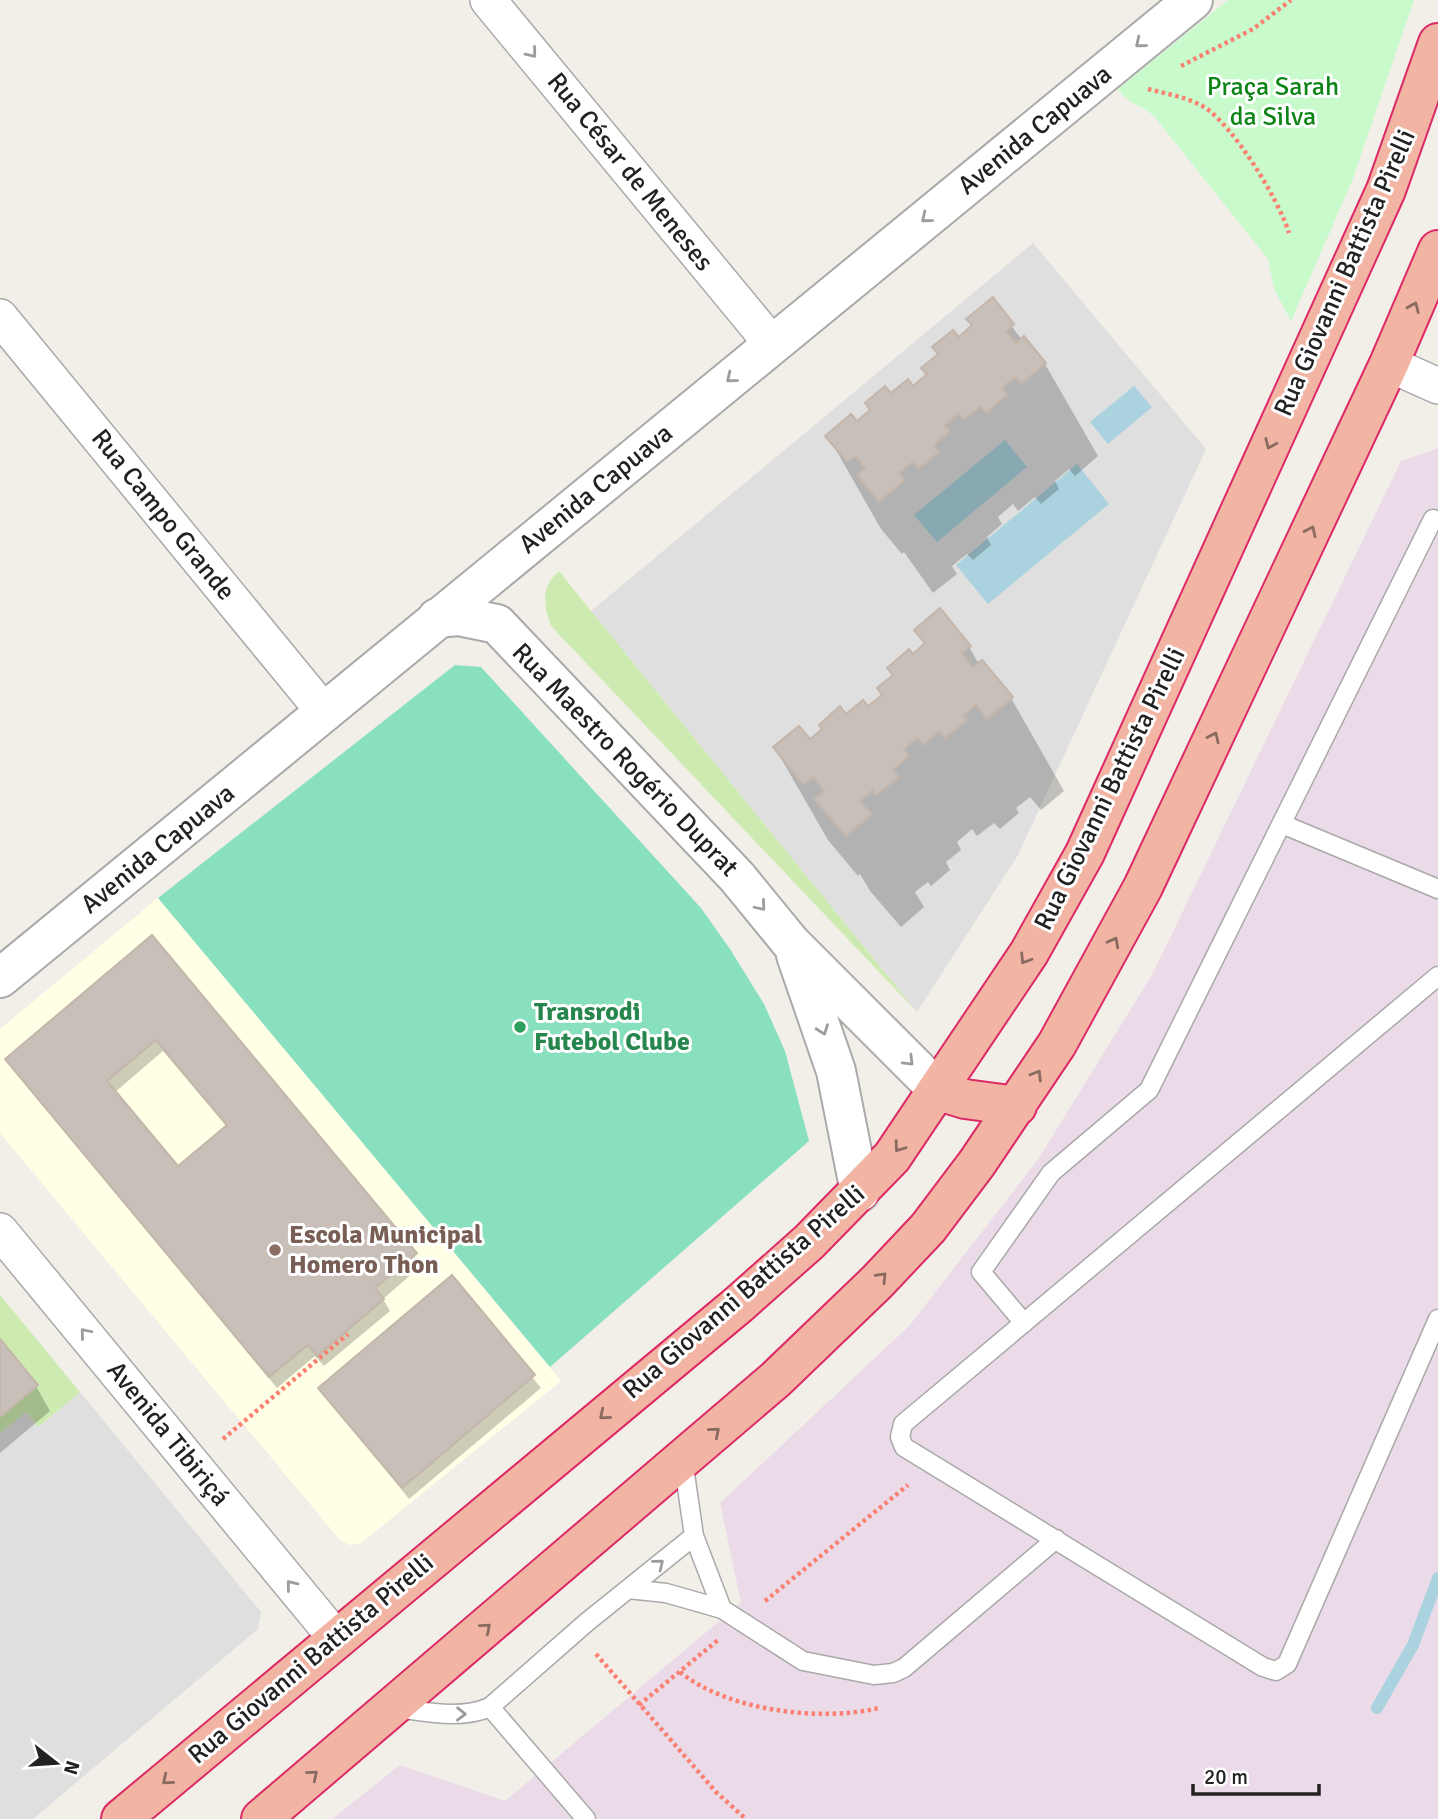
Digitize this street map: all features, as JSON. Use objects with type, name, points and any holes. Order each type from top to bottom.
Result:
[{"type":"highway","name":"Rua Giovanni Battista Pirelli","points":[[121,1819],[335,1637],[738,1304],[860,1192],[891,1157],[939,1091],[1029,953],[1084,853],[1385,190],[1438,43]]},
{"type":"highway","points":[[280,1813],[393,1708],[775,1380],[877,1282],[928,1227],[1017,1106],[1094,980],[1143,887],[1389,364],[1438,250]]},
{"type":"highway","points":[[939,1091],[965,1099],[1017,1106]]},
{"type":"street","name":"Rua César de Meneses","points":[[488,0],[772,344]]},
{"type":"street","name":"Avenida Capuava","points":[[0,978],[1193,0]]},
{"type":"street","name":"Rua Campo Grande","points":[[5,333],[325,713]]},
{"type":"street","points":[[1389,364],[1438,386]]},
{"type":"street","points":[[496,624],[497,591],[507,561]]},
{"type":"street","name":"Rua Maestro Rogério Duprat","points":[[437,618],[458,616],[496,624],[737,877],[791,943],[939,1091]]},
{"type":"street","name":"Rua Maestro Rogério Duprat","points":[[791,943],[836,1071],[860,1192]]},
{"type":"street","name":"Avenida Tibiriçá","points":[[0,1231],[335,1637]]},
{"type":"lane","points":[[1024,1323],[981,1272],[1052,1173],[1149,1090],[1433,519]]},
{"type":"lane","points":[[1282,824],[1438,889]]},
{"type":"lane","points":[[1438,976],[903,1424],[900,1437],[904,1447],[1263,1667],[1276,1671],[1287,1664],[1438,1319]]},
{"type":"lane","points":[[683,1460],[694,1536],[722,1609]]},
{"type":"lane","points":[[393,1708],[460,1715],[474,1714],[490,1707],[694,1536]]},
{"type":"lane","points":[[628,1589],[666,1594],[722,1609],[803,1661],[874,1675],[893,1673],[904,1668],[1056,1539]]},
{"type":"lane","points":[[490,1707],[586,1819]]},
{"type":"path","points":[[1143,88],[1194,102],[1221,121],[1275,196],[1289,233]]},
{"type":"path","points":[[242,1423],[348,1334]]},
{"type":"path","points":[[639,1705],[933,1464]]},
{"type":"path","points":[[577,1632],[716,1792],[746,1819]]},
{"type":"path","points":[[680,1672],[725,1698],[812,1714],[838,1715],[883,1707],[902,1698],[904,1668]]},
{"type":"shaded area","points":[[1033,243],[1206,449],[1018,855],[917,1012],[591,611]]},
{"type":"shaded area","points":[[1438,448],[1438,1819],[332,1819],[400,1765],[505,1801],[741,1603],[720,1503],[910,1325],[1039,1158],[1153,973],[1401,461]]},
{"type":"shaded area","name":"Escola Municipal Homero Thon","points":[[158,898],[561,1381],[361,1543],[350,1545],[340,1540],[0,1133],[0,1029]]},
{"type":"shaded area","points":[[80,1392],[261,1612],[258,1629],[33,1819],[0,1819],[0,1433],[26,1412],[38,1427]]},
{"type":"green space","name":"Praça Sarah da Silva","points":[[1228,0],[1414,0],[1352,181],[1291,321],[1274,289],[1268,259],[1154,116],[1127,99],[1118,89]]},
{"type":"green space","points":[[559,571],[917,1012],[551,626],[546,611],[546,589]]},
{"type":"green space","name":"Transrodi Futebol Clube","points":[[455,665],[481,667],[701,908],[764,1004],[785,1051],[809,1141],[550,1367],[158,898]]},
{"type":"green space","points":[[0,1295],[80,1392],[38,1427],[26,1412],[0,1433]]},
{"type":"water","points":[[1134,386],[1152,407],[1108,444],[1090,422]]},
{"type":"water","points":[[1005,440],[1027,467],[937,542],[914,515]]},
{"type":"water","points":[[1077,464],[1109,504],[988,604],[956,565]]},
{"type":"building","points":[[993,297],[1014,324],[1006,331],[1016,343],[1024,336],[1046,363],[1021,384],[1015,377],[1002,388],[1007,395],[986,413],[981,406],[964,420],[959,413],[945,425],[950,431],[934,445],[939,452],[918,469],[913,462],[899,473],[905,480],[879,502],[857,475],[865,468],[856,456],[847,462],[825,436],[851,414],[857,421],[870,410],[865,403],[885,386],[891,393],[908,379],[913,386],[927,374],[921,368],[938,354],[932,347],[953,330],[959,337],[972,325],[966,319]]},
{"type":"building","points":[[940,608],[971,646],[962,653],[973,667],[982,660],[1013,697],[987,719],[976,705],[963,716],[967,720],[945,738],[939,731],[923,745],[918,738],[904,749],[909,756],[893,770],[899,777],[876,795],[873,790],[860,801],[872,814],[846,836],[814,799],[824,791],[813,777],[803,785],[773,747],[799,726],[810,739],[822,729],[819,725],[840,706],[846,714],[863,700],[868,706],[882,695],[877,688],[893,675],[887,668],[909,649],[913,654],[925,643],[914,630]]},
{"type":"building","points":[[152,935],[417,1253],[375,1288],[384,1299],[317,1356],[308,1345],[269,1377],[5,1059]],"holes":[[[156,1040],[227,1125],[178,1166],[107,1081]]]},
{"type":"building","points":[[452,1275],[535,1375],[402,1488],[318,1388]]},
{"type":"building","points":[[0,1339],[38,1385],[0,1417]]},
{"type":"waterway","points":[[1377,1708],[1413,1645],[1438,1578]]},
{"type":"place","name":"Transrodi Futebol Clube","points":[[520,1027]]},
{"type":"place","name":"Escola Municipal Homero Thon","points":[[275,1250]]}]
